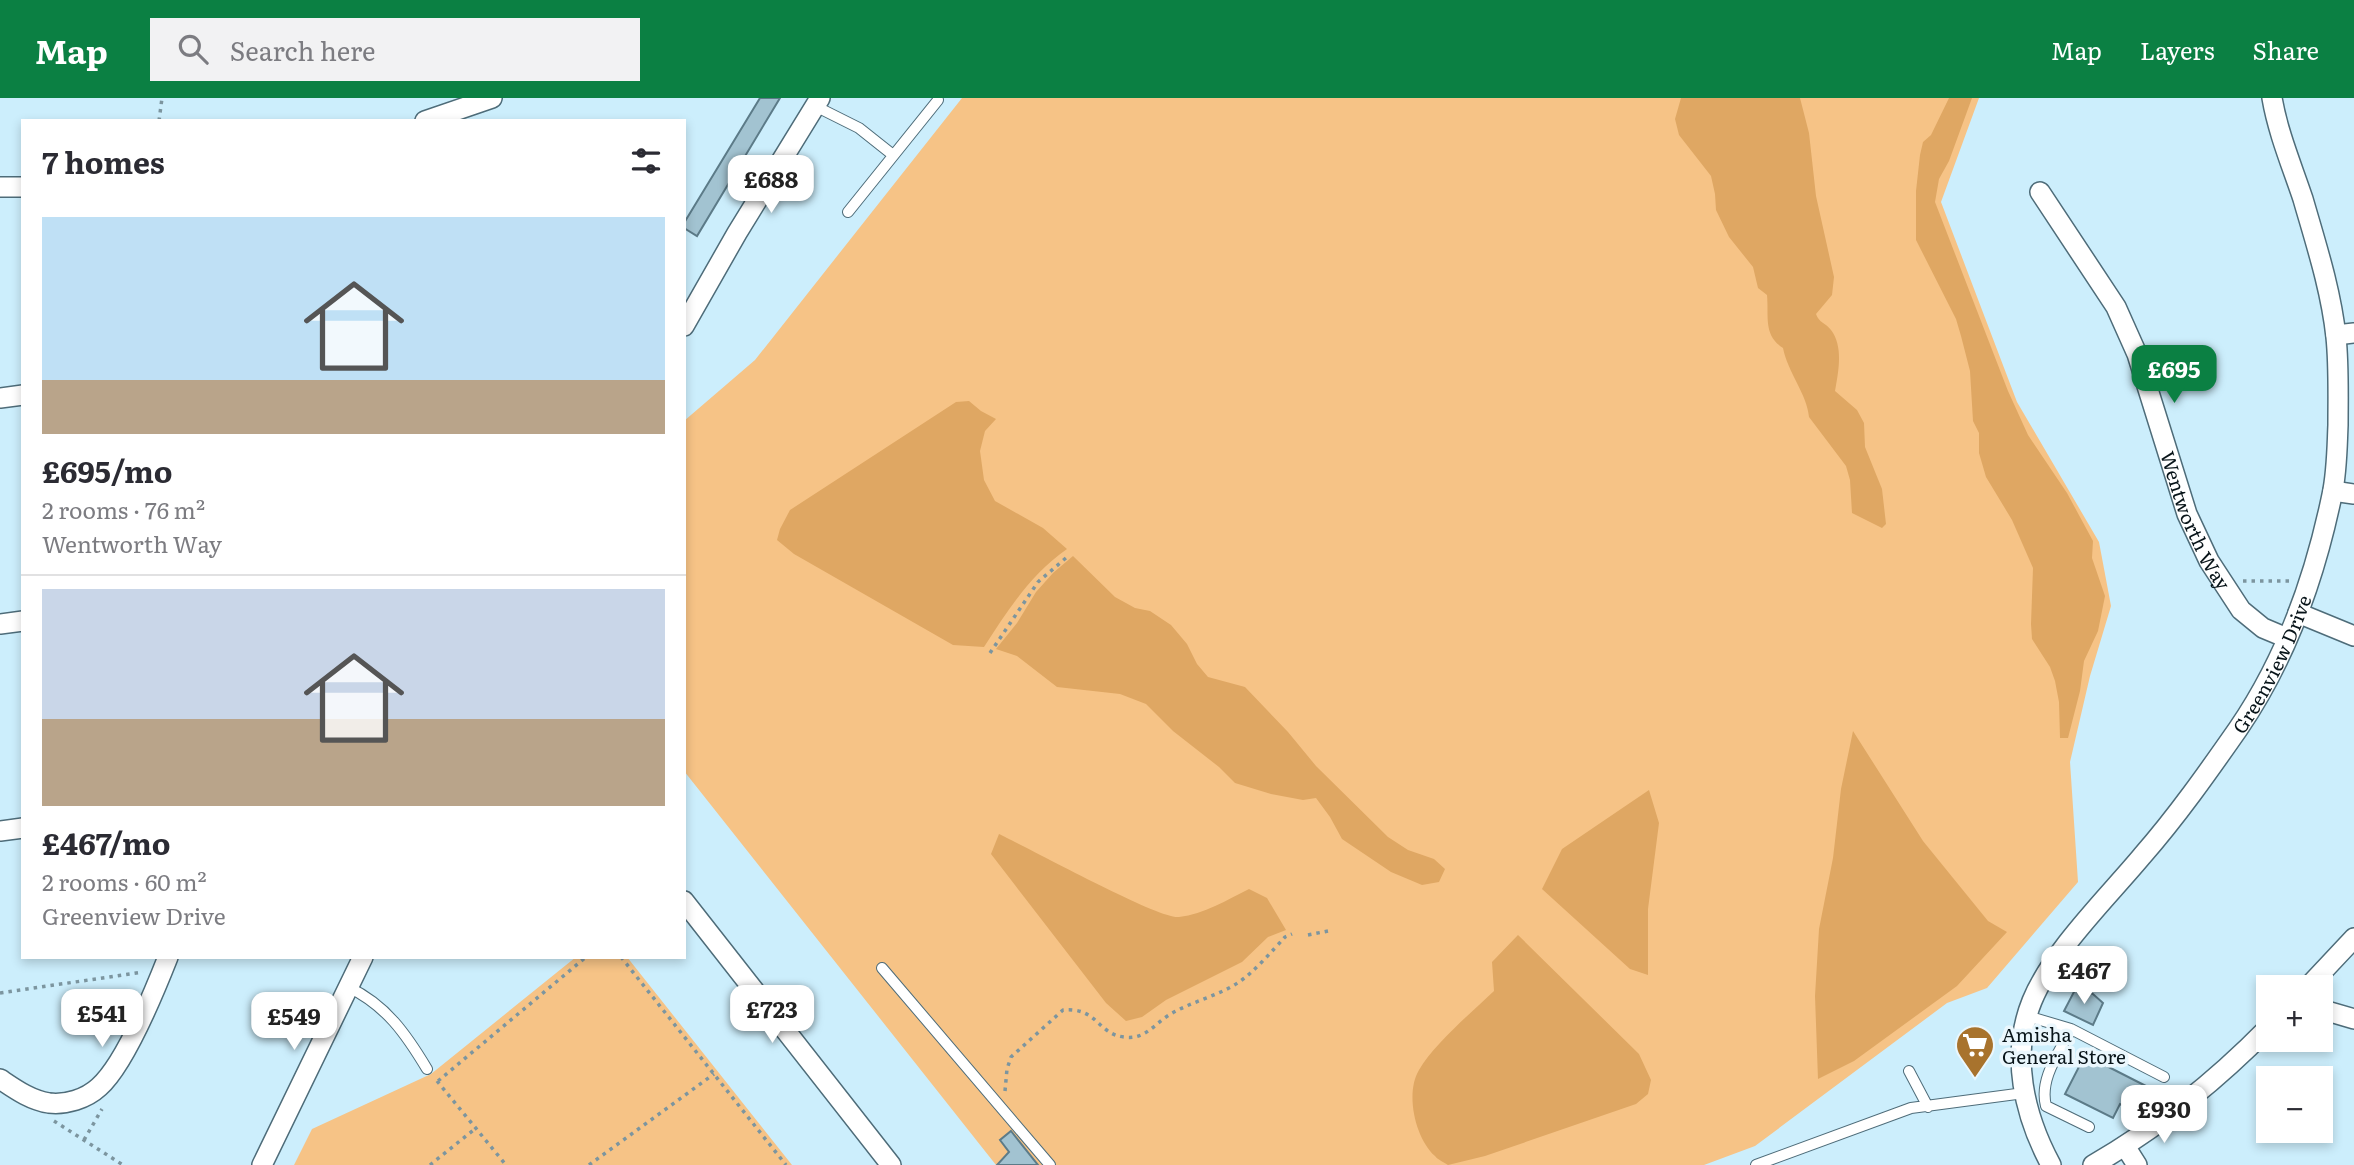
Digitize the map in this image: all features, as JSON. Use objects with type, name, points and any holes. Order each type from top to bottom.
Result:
[{"type":"street","points":[[431,119],[492,98]]},
{"type":"street","name":"Greenview Drive","points":[[2051,1165],[2032,1125],[2024,1093],[2023,1047],[2027,1016],[2042,982],[2070,940],[2148,850],[2239,727],[2268,680],[2311,581],[2333,491],[2345,334],[2283,141],[2272,98]]},
{"type":"street","points":[[686,317],[818,102]]},
{"type":"street","points":[[0,187],[21,187]]},
{"type":"street","name":"Wentworth Way","points":[[2040,192],[2116,307],[2137,354],[2187,514],[2221,581],[2241,610],[2263,628],[2287,638]]},
{"type":"street","points":[[0,398],[21,395]]},
{"type":"street","points":[[2333,491],[2354,494]]},
{"type":"street","points":[[2298,613],[2354,636]]},
{"type":"street","points":[[0,624],[21,621]]},
{"type":"street","points":[[0,831],[21,828]]},
{"type":"street","points":[[686,904],[891,1165]]},
{"type":"street","points":[[2319,975],[2354,938]]},
{"type":"street","points":[[262,1165],[362,959]]},
{"type":"street","points":[[0,1079],[33,1099],[50,1103],[68,1102],[88,1096],[101,1085],[121,1055],[166,963]]},
{"type":"street","points":[[2333,1013],[2354,1019]]},
{"type":"street","points":[[2093,1165],[2170,1116],[2209,1085],[2256,1040]]},
{"type":"street","points":[[2125,1146],[2137,1165]]},
{"type":"lane","points":[[848,212],[938,100]]},
{"type":"lane","points":[[818,102],[859,128],[893,155]]},
{"type":"lane","points":[[881,968],[1050,1165]]},
{"type":"lane","points":[[348,987],[366,995],[394,1020],[427,1069]]},
{"type":"lane","points":[[2027,1016],[2071,1029],[2164,1077]]},
{"type":"lane","points":[[2071,1029],[2045,1082],[2043,1095],[2046,1106],[2089,1127]]},
{"type":"lane","points":[[1909,1071],[1928,1107]]},
{"type":"lane","points":[[1756,1165],[1911,1108],[2024,1093]]},
{"type":"path","points":[[159,119],[162,98]]},
{"type":"path","points":[[990,653],[1038,582],[1067,557]]},
{"type":"path","points":[[2221,581],[2311,581]]},
{"type":"path","points":[[1308,934],[1328,931]]},
{"type":"path","points":[[1005,1098],[1007,1069],[1011,1057],[1063,1010],[1086,1012],[1110,1032],[1135,1038],[1167,1016],[1237,984],[1285,937],[1292,934]]},
{"type":"path","points":[[438,1081],[584,959]]},
{"type":"path","points":[[623,959],[786,1165]]},
{"type":"path","points":[[0,993],[166,963]]},
{"type":"path","points":[[427,1069],[506,1165]]},
{"type":"path","points":[[589,1165],[714,1074]]},
{"type":"path","points":[[84,1140],[106,1101],[101,1085]]},
{"type":"path","points":[[50,1119],[123,1165]]},
{"type":"path","points":[[430,1165],[476,1129]]},
{"type":"shaded area","points":[[962,98],[1979,98],[1941,202],[2017,402],[2099,542],[2111,606],[2090,676],[2070,762],[2078,882],[1987,988],[1947,1003],[1755,1146],[1704,1165],[996,1165],[686,774],[686,419],[755,360]]},
{"type":"shaded area","points":[[1681,98],[1800,98],[1809,133],[1816,196],[1834,277],[1832,295],[1816,314],[1831,330],[1838,344],[1835,391],[1857,410],[1864,423],[1865,447],[1882,489],[1886,524],[1882,528],[1852,513],[1850,480],[1846,466],[1809,417],[1805,400],[1783,348],[1772,337],[1767,295],[1758,288],[1753,267],[1729,237],[1716,210],[1711,176],[1679,135],[1675,119]]},
{"type":"shaded area","points":[[1949,98],[1972,98],[1949,161],[1939,179],[1935,202],[2008,391],[2028,435],[2067,493],[2093,541],[2092,558],[2105,596],[2098,631],[2084,661],[2080,691],[2068,738],[2060,738],[2059,702],[2055,681],[2050,667],[2032,639],[2033,568],[2012,520],[1986,477],[1979,453],[1979,433],[1973,421],[1970,371],[1956,319],[1916,240],[1916,191],[1923,142],[1931,135]]},
{"type":"shaded area","points":[[969,401],[996,419],[985,431],[980,451],[984,480],[995,501],[1043,528],[1067,549],[1031,581],[984,647],[953,645],[794,554],[777,540],[790,510],[956,402]]},
{"type":"shaded area","points":[[1073,556],[1115,597],[1135,608],[1150,611],[1171,625],[1208,677],[1245,687],[1316,766],[1388,837],[1408,850],[1434,859],[1445,869],[1439,882],[1422,885],[1391,872],[1342,839],[1316,798],[1303,800],[1235,783],[1173,731],[1146,704],[1120,694],[1057,687],[1017,656],[996,649],[1017,623],[1036,592]]},
{"type":"shaded area","points":[[1853,731],[1923,841],[1988,921],[2007,932],[1957,986],[1854,1061],[1818,1079],[1815,996],[1819,929]]},
{"type":"shaded area","points":[[1649,790],[1659,823],[1648,909],[1648,975],[1630,969],[1542,889],[1562,849]]},
{"type":"shaded area","points":[[999,834],[1167,915],[1179,917],[1197,913],[1249,889],[1267,898],[1286,930],[1268,937],[1242,962],[1166,1000],[1142,1017],[1126,1021],[1106,1003],[991,854]]},
{"type":"shaded area","points":[[1518,935],[1639,1054],[1651,1080],[1648,1094],[1636,1104],[1485,1156],[1448,1165],[1428,1148],[1417,1127],[1413,1103],[1415,1080],[1434,1050],[1494,991],[1492,962]]},
{"type":"shaded area","points":[[574,959],[629,959],[792,1165],[294,1165],[312,1129],[431,1074]]},
{"type":"building","points":[[760,98],[780,98],[697,236],[686,229],[686,220]]},
{"type":"building","points":[[2077,986],[2103,1003],[2093,1025],[2064,1011]]},
{"type":"building","points":[[2085,1055],[2146,1086],[2133,1110],[2120,1104],[2113,1118],[2065,1094]]},
{"type":"building","points":[[1011,1131],[1038,1165],[997,1165],[1009,1152],[1000,1140]]},
{"type":"place","name":"Amisha General Store","points":[[1975,1079]]}]
